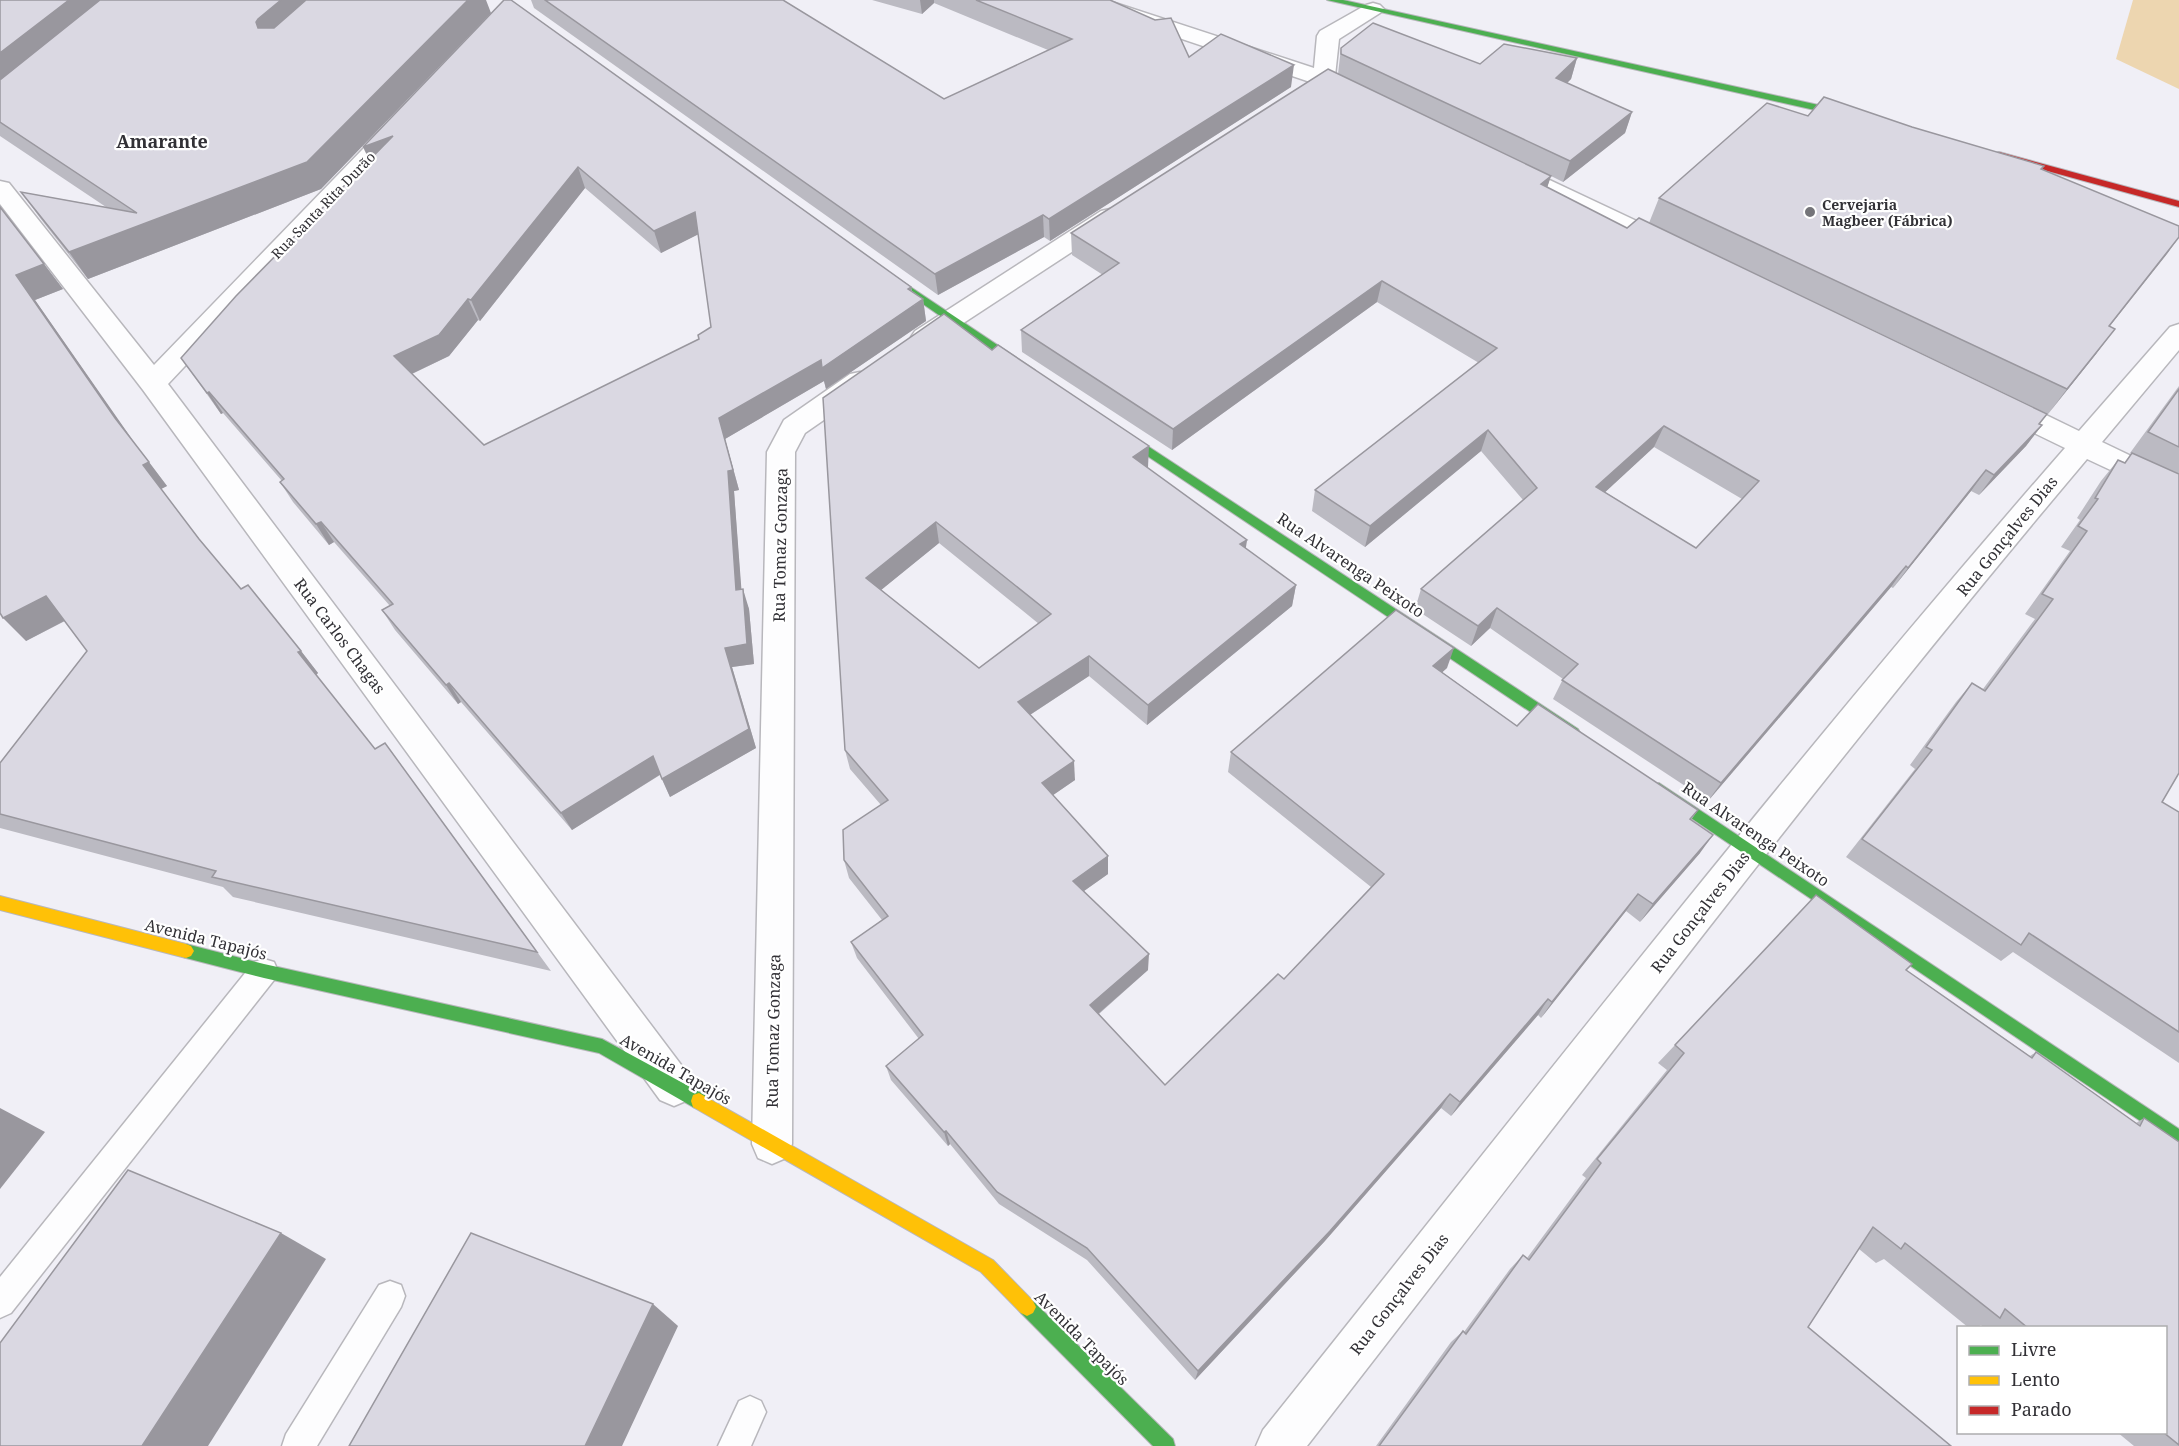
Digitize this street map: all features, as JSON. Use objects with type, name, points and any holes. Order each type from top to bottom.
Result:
[{"type":"main road","points":[[1331,0],[1829,109],[1874,121]]},
{"type":"main road","points":[[1988,152],[2179,204]]},
{"type":"main road","points":[[872,264],[1040,379]]},
{"type":"main road","name":"Rua Alvarenga Peixoto","points":[[1100,419],[1590,744]]},
{"type":"main road","name":"Rua Alvarenga Peixoto","points":[[1650,783],[2179,1139]]},
{"type":"main road","name":"Avenida Tapajós","points":[[0,903],[264,971],[602,1046],[987,1266],[1166,1446]]},
{"type":"street","points":[[1085,0],[1324,80],[1377,105]]},
{"type":"street","points":[[1324,80],[1328,36],[1373,9]]},
{"type":"street","points":[[1294,98],[1324,80]]},
{"type":"street","name":"Rua Santa Rita Durão","points":[[153,382],[415,109]]},
{"type":"street","points":[[1484,156],[1687,254]]},
{"type":"street","name":"Rua Carlos Chagas","points":[[0,188],[153,382],[675,1088]]},
{"type":"street","name":"Rua Tomaz Gonzaga","points":[[772,1144],[781,452],[794,427],[950,319],[1137,199]]},
{"type":"street","name":"Rua Gonçalves Dias","points":[[1279,1446],[1750,850],[2082,444],[2179,333]]},
{"type":"street","points":[[1976,393],[2179,490]]},
{"type":"lane","points":[[0,1302],[264,971]]},
{"type":"lane","points":[[298,1446],[390,1296]]},
{"type":"lane","points":[[734,1446],[750,1412]]},
{"type":"shaded area","points":[[2133,0],[2179,0],[2179,89],[2116,59]]},
{"type":"building","points":[[0,0],[69,0],[0,53]]},
{"type":"building","points":[[100,0],[281,0],[256,22],[258,28],[274,28],[306,0],[468,0],[307,162],[69,252],[21,192],[137,213],[0,122],[0,80]]},
{"type":"building","points":[[504,0],[511,0],[911,287],[908,289],[923,299],[822,368],[821,360],[719,418],[733,470],[728,471],[736,590],[743,589],[747,644],[725,648],[749,729],[662,779],[653,756],[561,813],[449,683],[446,685],[382,610],[393,604],[321,522],[316,524],[280,482],[284,479],[209,392],[207,393],[181,358],[236,296],[393,136],[363,147]],"holes":[[[578,167],[654,231],[695,212],[711,327],[698,335],[699,339],[484,445],[394,356],[439,335],[468,299],[471,300]]]},
{"type":"building","points":[[545,0],[783,0],[944,99],[1072,39],[976,0],[1110,0],[1155,20],[1171,18],[1189,57],[1221,34],[1294,65],[1049,219],[1043,215],[935,274]]},
{"type":"building","points":[[1373,23],[1480,64],[1504,44],[1577,58],[1556,78],[1632,112],[1570,161],[1341,54],[1341,48]]},
{"type":"building","points":[[1328,69],[1551,176],[1541,184],[1627,228],[1639,218],[2047,414],[2039,424],[2042,425],[1994,475],[1986,470],[1908,568],[1906,566],[1721,783],[1562,680],[1578,664],[1497,608],[1478,626],[1421,589],[1537,488],[1488,430],[1370,526],[1315,490],[1497,348],[1382,281],[1173,429],[1021,330],[1119,263],[1071,233]],"holes":[[[1664,426],[1759,481],[1696,548],[1596,487]]]},
{"type":"building","points":[[1824,97],[1912,127],[2044,166],[2041,169],[2179,226],[2179,237],[2109,326],[2115,329],[2067,389],[1659,198],[1767,103],[1808,116]]},
{"type":"building","points":[[0,207],[44,264],[16,275],[115,418],[149,462],[143,465],[199,539],[241,589],[248,585],[375,749],[385,743],[537,952],[212,877],[216,871],[0,814],[0,763],[87,651],[46,596],[3,618],[0,613]]},
{"type":"building","points":[[944,314],[992,350],[998,345],[1149,446],[1133,457],[1247,540],[1240,544],[1296,585],[1148,705],[1089,656],[1018,702],[1074,761],[1042,783],[1108,856],[1073,881],[1149,954],[1090,1005],[1165,1085],[1278,974],[1284,979],[1384,874],[1231,752],[1396,610],[1454,648],[1433,666],[1517,726],[1538,704],[1698,810],[1690,819],[1713,835],[1653,904],[1638,894],[1552,1002],[1548,999],[1460,1102],[1450,1094],[1330,1231],[1198,1371],[1087,1248],[997,1192],[946,1131],[944,1132],[886,1066],[923,1035],[851,942],[888,916],[844,860],[843,830],[888,800],[845,750],[823,398]],"holes":[[[936,522],[1051,614],[979,668],[866,578]]]},
{"type":"building","points":[[2179,389],[2179,447],[2148,432]]},
{"type":"building","points":[[2132,453],[2179,474],[2179,773],[2162,802],[2179,812],[2179,1032],[2029,933],[2021,945],[1862,839],[1932,750],[1926,747],[1972,683],[1985,691],[2053,599],[2042,594],[2087,531],[2078,526],[2098,499],[2095,498],[2118,460],[2125,463]]},
{"type":"building","points":[[1816,895],[1912,964],[1906,970],[2032,1058],[2036,1052],[2140,1126],[2144,1118],[2179,1142],[2179,1445],[2165,1434],[2167,1326],[2026,1326],[2005,1309],[2000,1318],[1905,1243],[1901,1249],[1873,1227],[1808,1327],[1951,1446],[1379,1446],[1463,1331],[1466,1334],[1523,1255],[1529,1260],[1601,1163],[1597,1159],[1684,1053],[1675,1045]]},
{"type":"building","points":[[128,1170],[281,1233],[142,1446],[0,1446],[0,1343]]},
{"type":"building","points":[[471,1233],[653,1304],[585,1446],[349,1446]]},
{"type":"traffic: fast","points":[[1331,0],[1859,117]]},
{"type":"traffic: fast","points":[[888,275],[1031,373]]},
{"type":"traffic: fast","points":[[1111,426],[1573,733]]},
{"type":"traffic: fast","points":[[1659,789],[2179,1139]]},
{"type":"traffic: fast","points":[[186,951],[264,971],[602,1046],[699,1101]]},
{"type":"traffic: fast","points":[[1027,1307],[1166,1446]]},
{"type":"traffic: slow","points":[[0,903],[186,951]]},
{"type":"traffic: slow","points":[[699,1101],[987,1266],[1027,1307]]},
{"type":"traffic: jam","points":[[1999,155],[2179,204]]},
{"type":"place","name":"Cervejaria Magbeer (Fábrica)","points":[[1810,212]]},
{"type":"district","name":"Amarante","points":[[162,141]]}]
